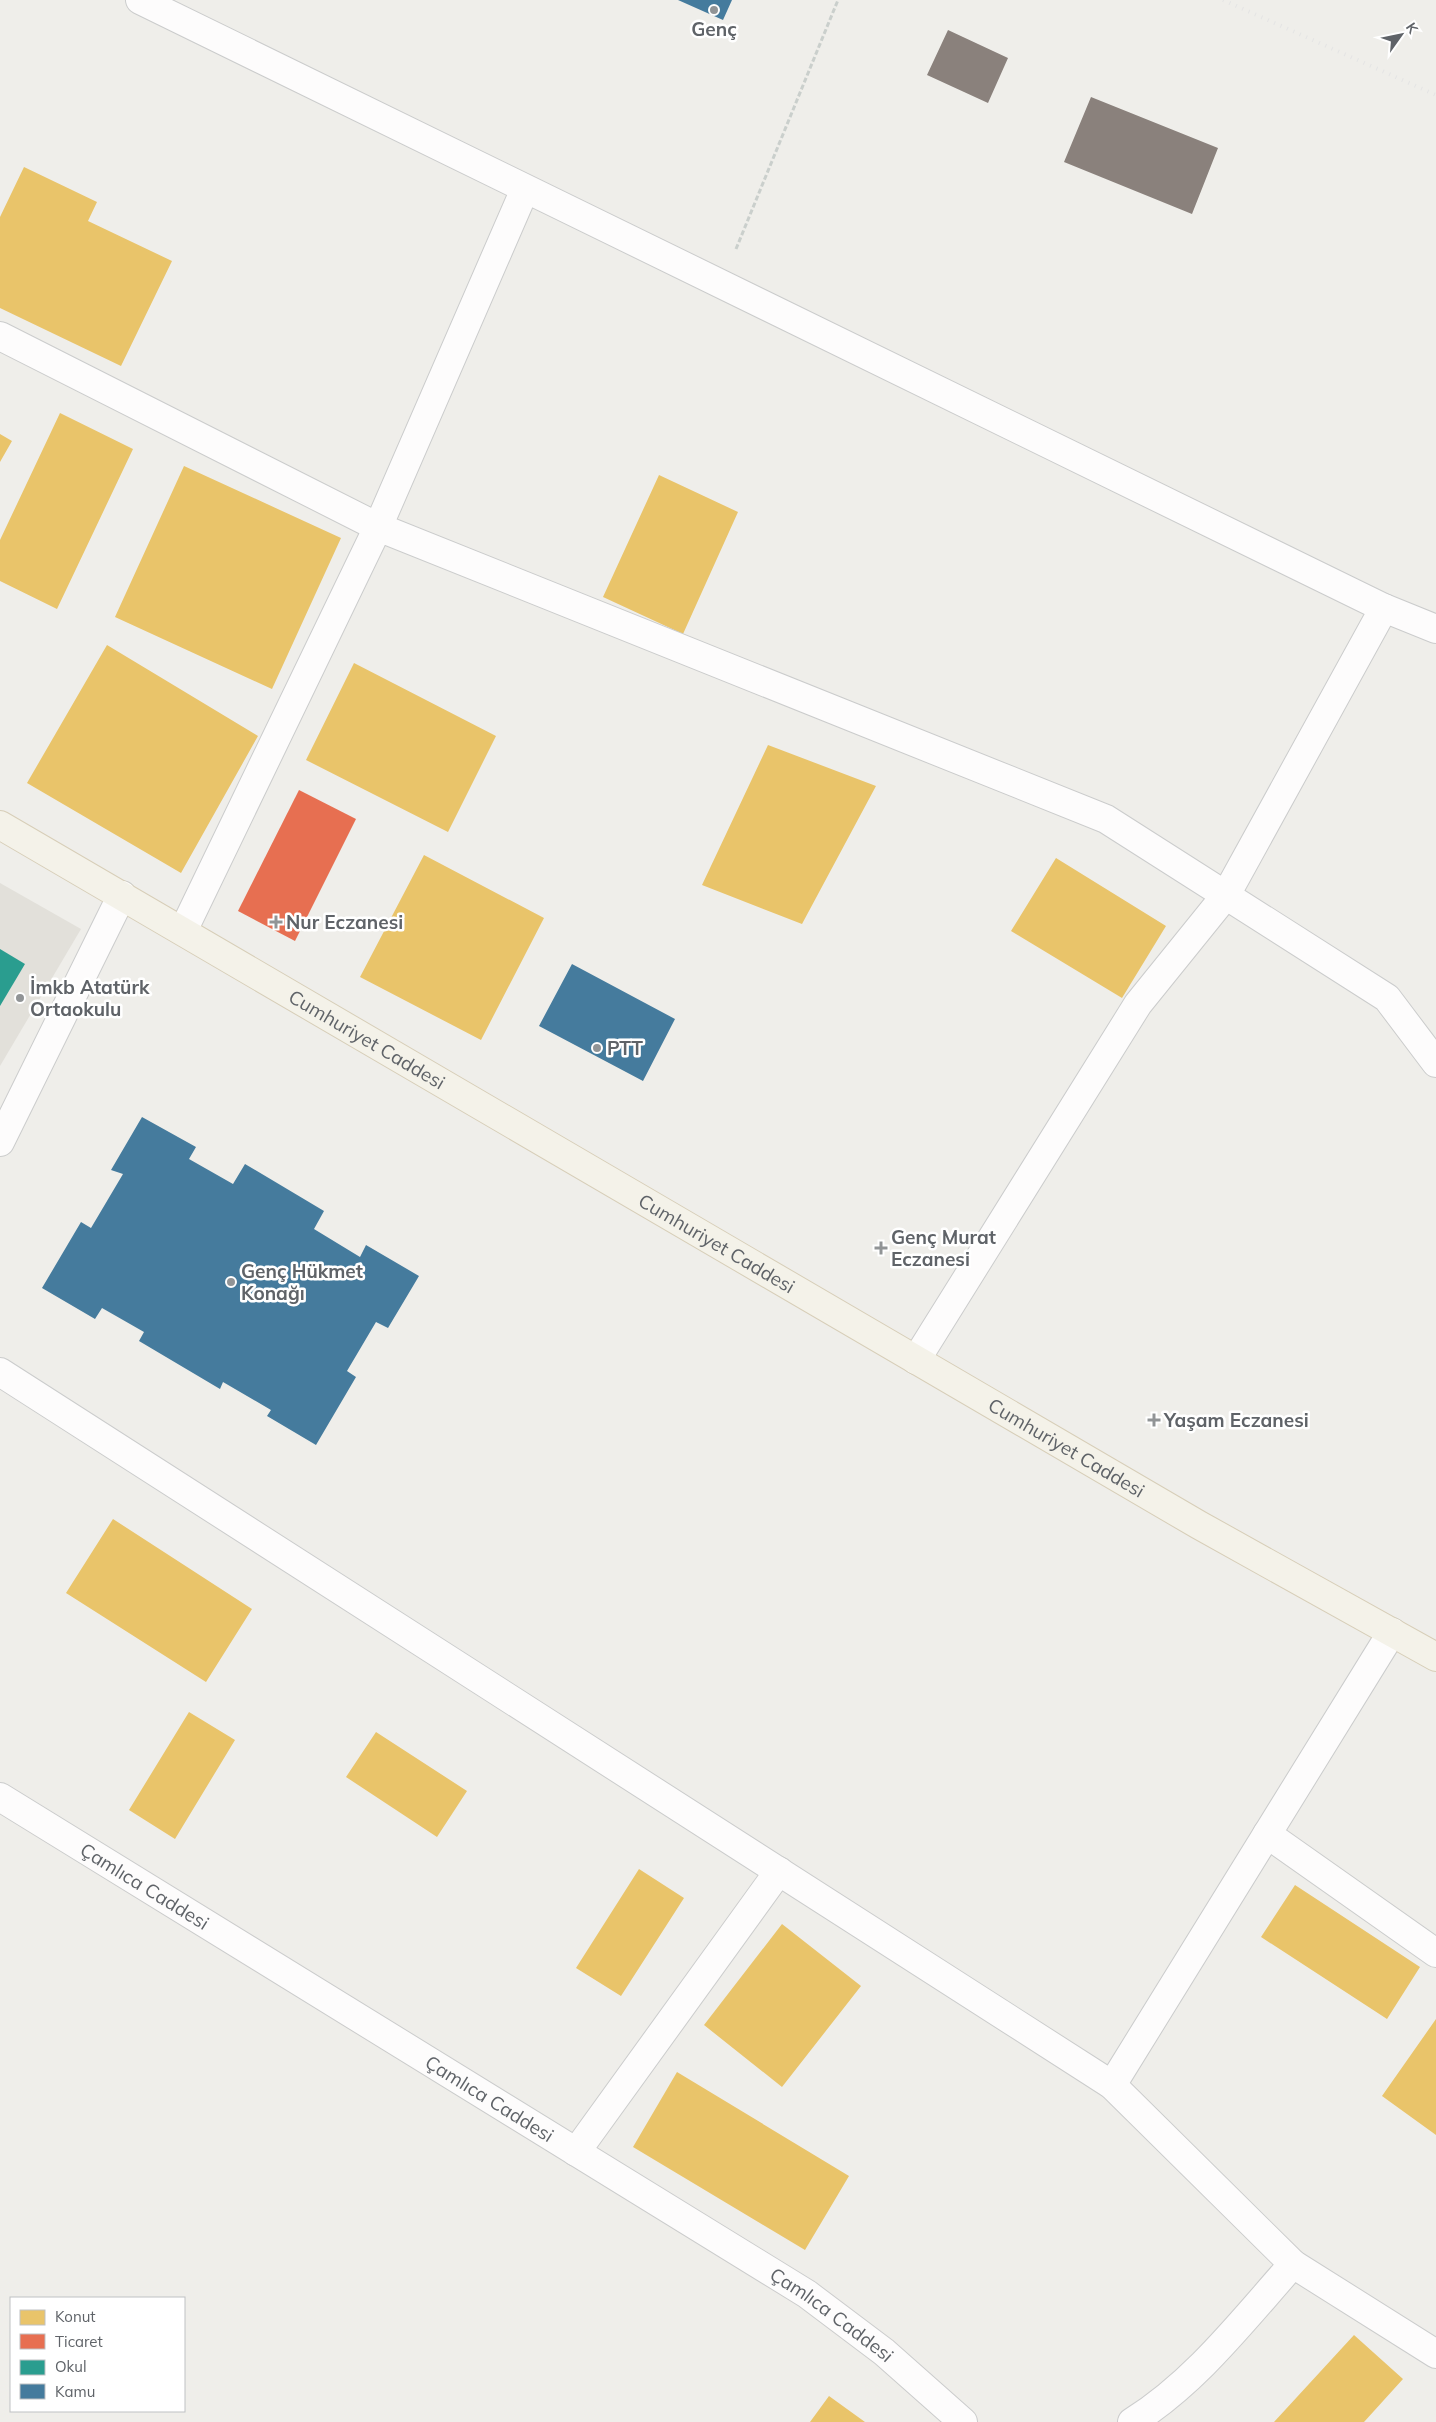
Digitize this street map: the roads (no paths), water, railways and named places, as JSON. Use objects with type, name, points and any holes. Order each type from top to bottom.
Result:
[{"type":"main road","name":"Cumhuriyet Caddesi","points":[[0,825],[1199,1525],[1436,1657]]},
{"type":"street","points":[[140,0],[1384,608],[1436,629]]},
{"type":"street","points":[[183,931],[378,527],[525,189]]},
{"type":"street","points":[[0,336],[378,527],[1106,819],[1387,998],[1436,1063]]},
{"type":"street","points":[[916,1360],[1138,1004],[1226,896],[1384,608]]},
{"type":"street","points":[[0,1142],[122,895]]},
{"type":"street","points":[[0,1372],[1112,2085],[1293,2264],[1436,2354]]},
{"type":"street","points":[[1112,2085],[1392,1632]]},
{"type":"street","name":"Çamlıca Caddesi","points":[[0,1797],[808,2294],[884,2352],[963,2422]]},
{"type":"street","points":[[1267,1834],[1436,1953]]},
{"type":"street","points":[[576,2152],[779,1871]]},
{"type":"street","points":[[1132,2422],[1171,2393],[1202,2365],[1293,2264]]},
{"type":"railway","points":[[1223,0],[1436,95]]},
{"type":"place","name":"Genç","points":[[714,10]]},
{"type":"place","name":"Nur Eczanesi","points":[[276,922]]},
{"type":"place","name":"İmkb Atatürk Ortaokulu","points":[[20,998]]},
{"type":"place","name":"PTT","points":[[597,1048]]},
{"type":"place","name":"Genç Murat Eczanesi","points":[[881,1248]]},
{"type":"place","name":"Genç Hükmet Konağı","points":[[231,1282]]},
{"type":"place","name":"Yaşam Eczanesi","points":[[1154,1420]]}]
